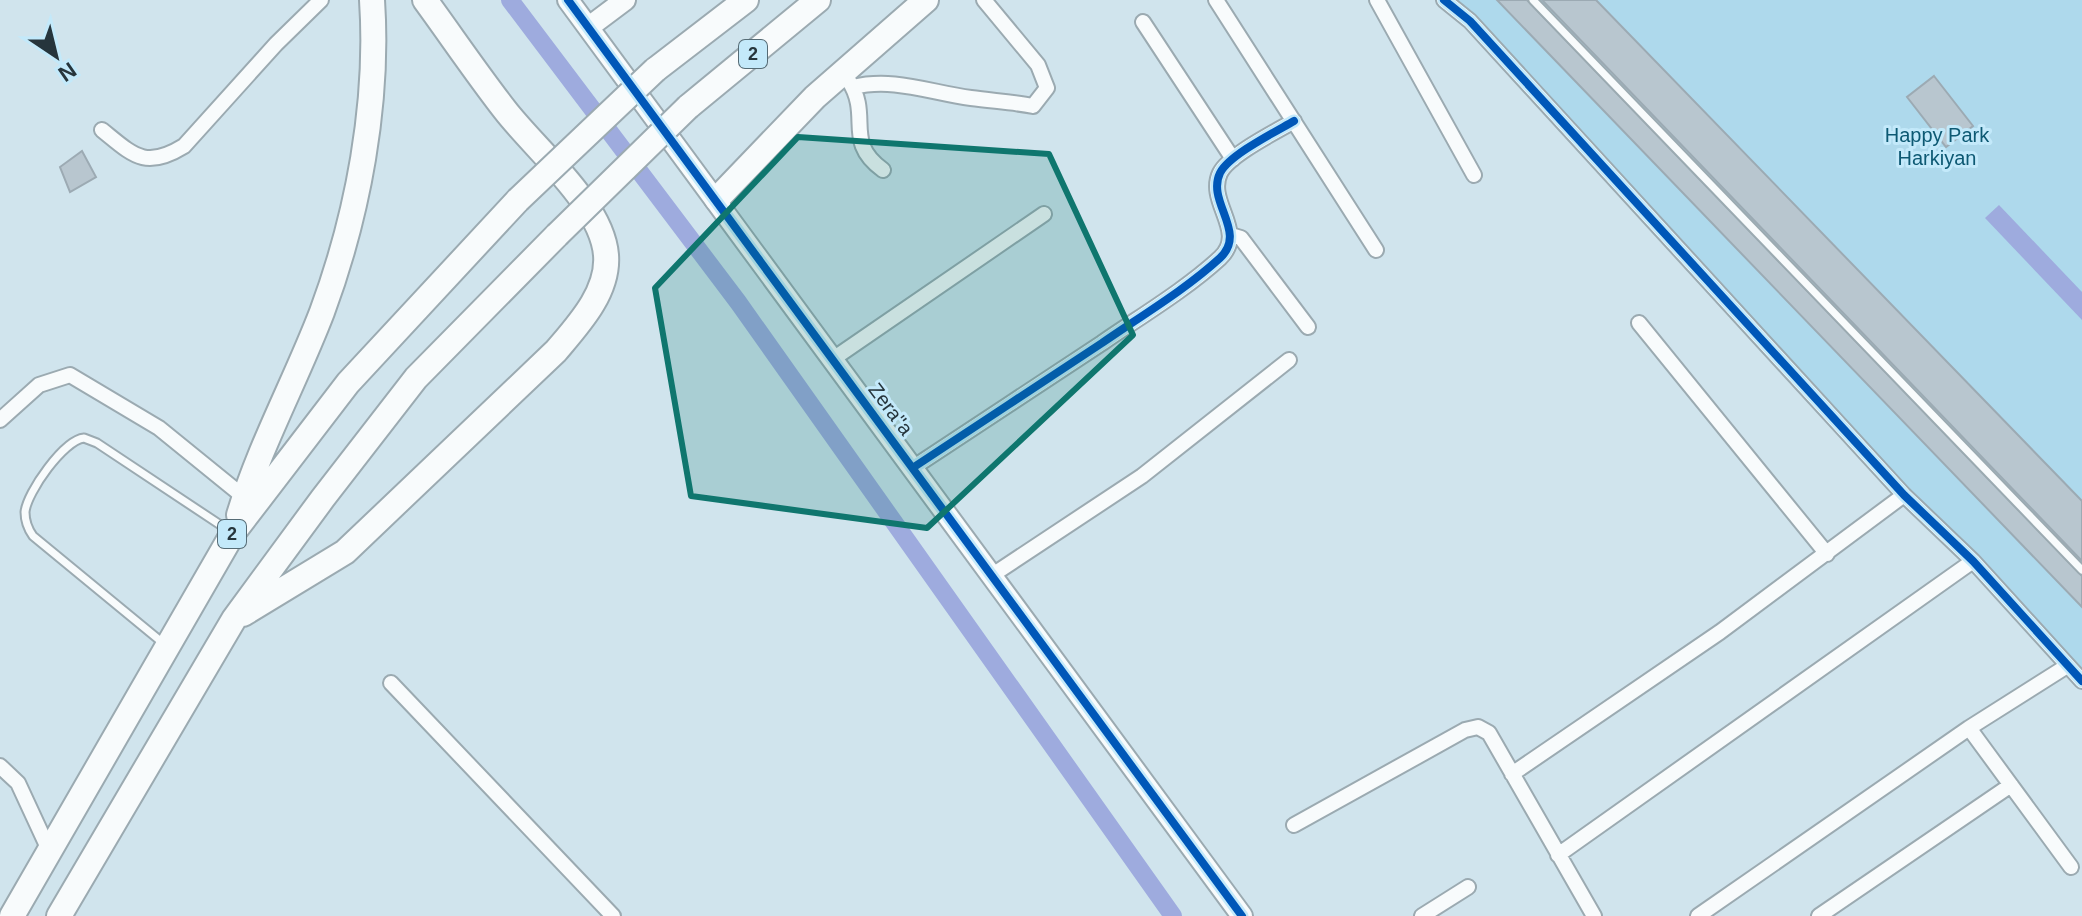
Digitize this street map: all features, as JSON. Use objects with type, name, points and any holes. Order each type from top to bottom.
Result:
[{"type":"highway","points":[[233,533],[244,497],[323,310],[342,246],[370,101],[375,50],[372,0]]},
{"type":"highway","points":[[234,619],[345,552],[556,351],[585,316],[602,284],[606,256],[599,228],[564,178],[506,112],[425,0]]},
{"type":"highway","name":"2","points":[[12,916],[233,533],[348,383],[518,200],[655,70],[746,0]]},
{"type":"highway","name":"2","points":[[59,916],[234,619],[416,378],[688,107],[818,0]]},
{"type":"highway","points":[[717,199],[848,79],[926,0]]},
{"type":"street","points":[[102,130],[134,156],[149,160],[172,154],[184,146],[276,44],[321,0]]},
{"type":"street","name":"Zera\"a","points":[[568,0],[994,574],[1242,916]]},
{"type":"street","points":[[589,27],[625,0]]},
{"type":"street","points":[[848,79],[919,86],[969,98],[1033,106],[1047,88],[1038,65],[984,0]]},
{"type":"street","points":[[1216,0],[1376,250]]},
{"type":"street","points":[[1377,0],[1474,175]]},
{"type":"street","points":[[1444,0],[1470,21],[1904,495],[1973,561],[2082,681]]},
{"type":"street","points":[[1143,22],[1233,159]]},
{"type":"street","points":[[848,79],[861,108],[859,133],[866,158],[883,170]]},
{"type":"street","points":[[914,467],[1161,303],[1219,259],[1229,248],[1231,235],[1216,187],[1220,172],[1233,159],[1294,121]]},
{"type":"street","points":[[833,359],[1044,214]]},
{"type":"street","points":[[1231,235],[1241,238],[1308,327]]},
{"type":"street","points":[[1639,323],[1827,554]]},
{"type":"street","points":[[994,574],[1142,476],[1289,360]]},
{"type":"street","points":[[0,420],[39,385],[70,375],[159,428],[244,497]]},
{"type":"street","points":[[1512,774],[1827,554],[1904,495]]},
{"type":"street","points":[[1558,855],[1973,561]]},
{"type":"street","points":[[1698,916],[1969,728],[2067,666]]},
{"type":"street","points":[[391,683],[613,916]]},
{"type":"street","points":[[1294,825],[1465,730],[1478,727],[1489,733],[1589,914]]},
{"type":"street","points":[[1969,728],[2071,867]]},
{"type":"street","points":[[0,766],[18,783],[49,850]]},
{"type":"street","points":[[1819,916],[2011,785]]},
{"type":"street","points":[[1422,916],[1468,887]]},
{"type":"lane","points":[[1533,0],[2082,570]]},
{"type":"lane","points":[[167,646],[33,536],[25,511],[32,495],[65,446],[84,438],[97,443],[233,533]]},
{"type":"highlighted area","points":[[798,137],[1049,154],[1133,335],[927,528],[691,496],[655,288]]},
{"type":"green space","name":"Happy Park Harkiyan","points":[[1441,0],[2082,0],[2082,677]]},
{"type":"shaded area","points":[[1999,205],[2082,292],[2082,320],[1985,218]]},
{"type":"building","points":[[1497,0],[1527,0],[2082,576],[2082,607]]},
{"type":"building","points":[[1542,0],[1596,0],[2082,501],[2082,561]]},
{"type":"building","points":[[1934,76],[1973,126],[1946,147],[1907,97]]},
{"type":"building","points":[[82,151],[96,177],[70,192],[60,167]]},
{"type":"waterway","points":[[510,0],[738,302],[1173,916]]},
{"type":"cycle path","points":[[568,0],[1242,916]]},
{"type":"cycle path","points":[[1444,0],[1470,21],[1904,495],[1973,561],[2082,681]]},
{"type":"cycle path","points":[[914,467],[1162,302],[1220,258],[1230,238],[1218,195],[1220,173],[1242,152],[1294,121]]}]
